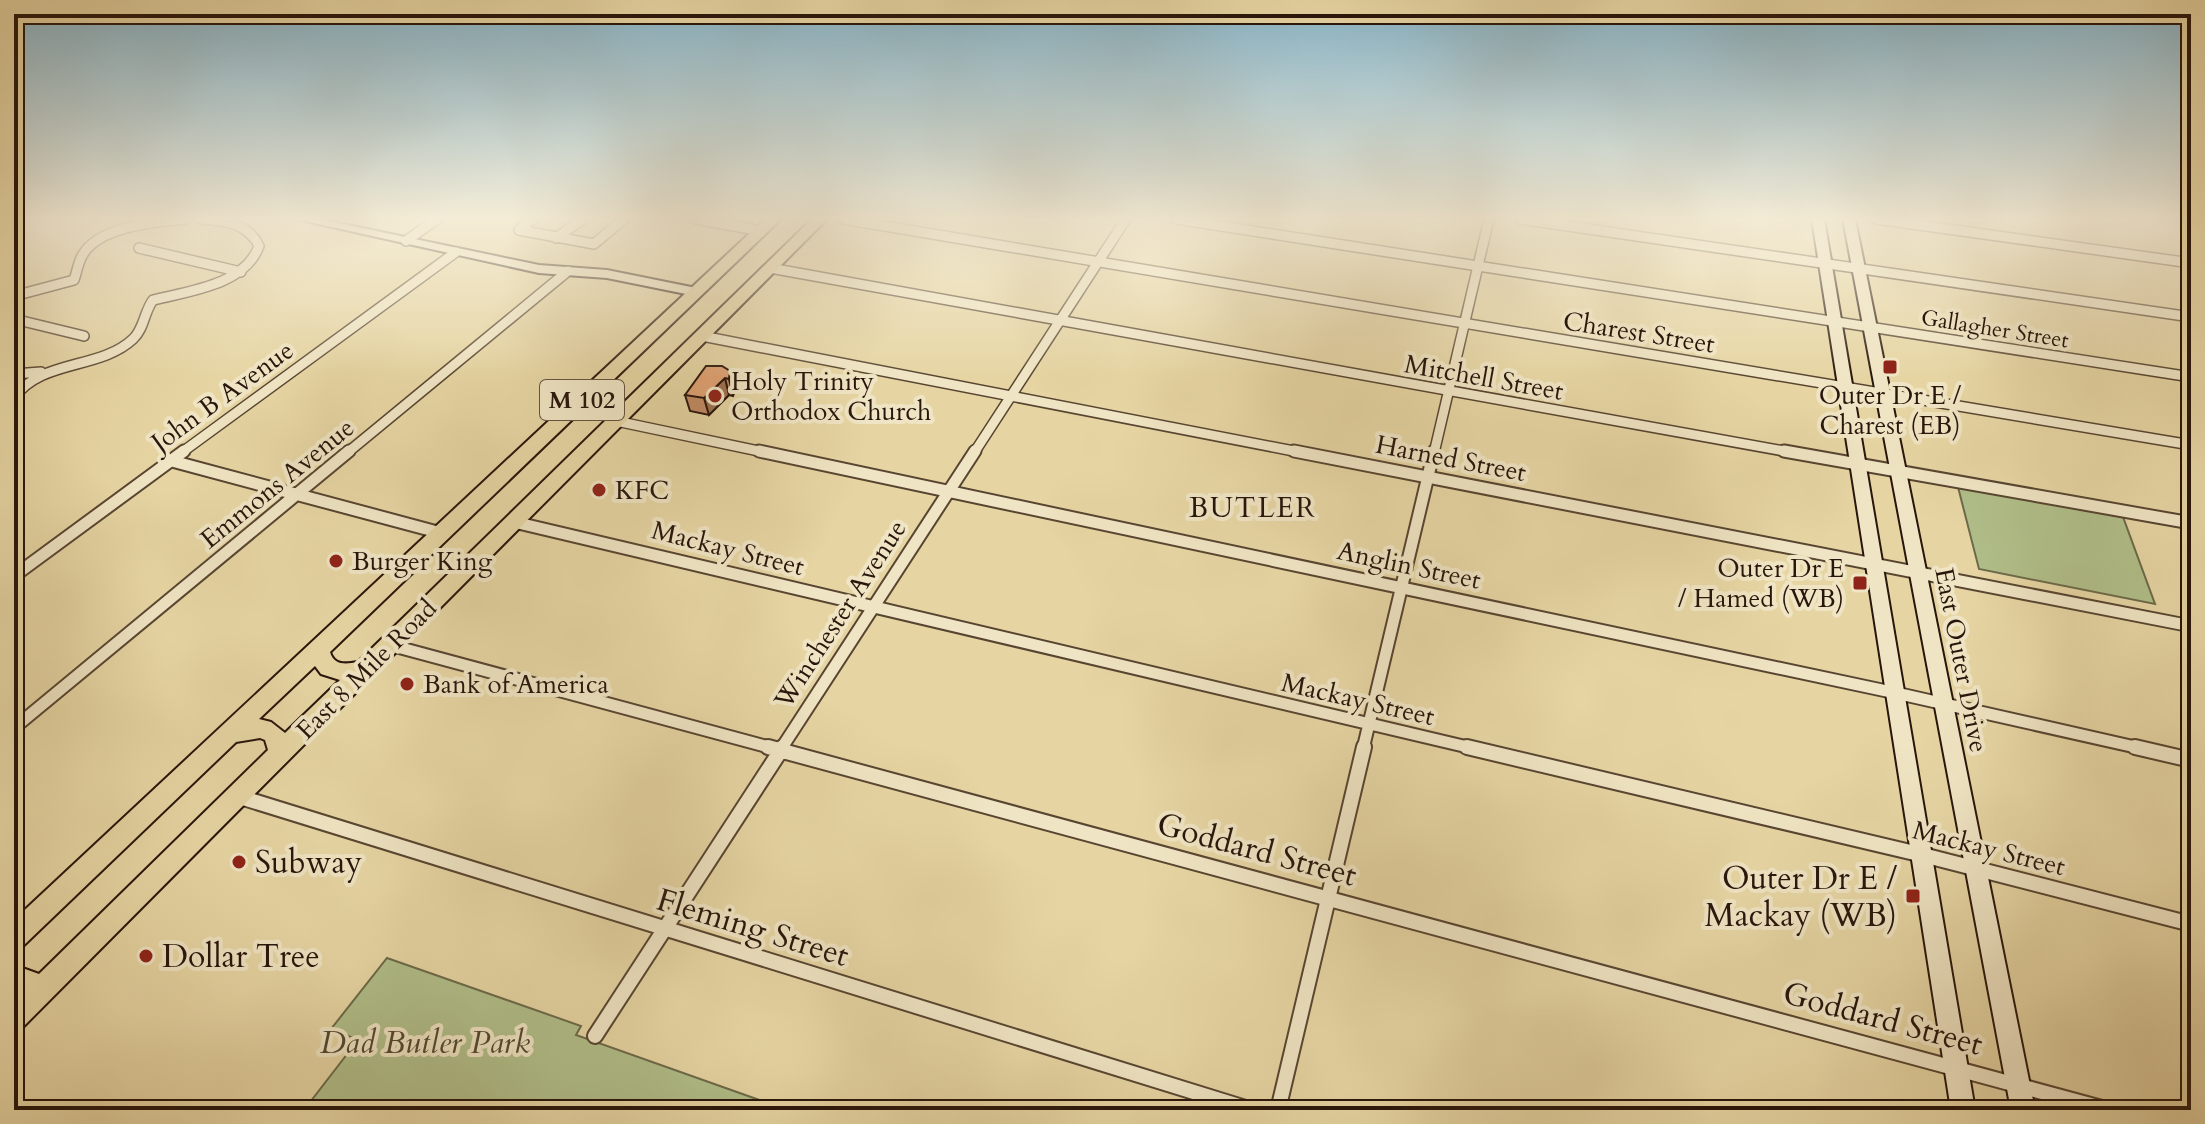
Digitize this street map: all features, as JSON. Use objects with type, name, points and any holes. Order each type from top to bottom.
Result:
[{"type":"highway","name":"East 8 Mile Road","points":[[15,934],[717,271]]},
{"type":"highway","points":[[728,271],[733,278],[765,273]]},
{"type":"highway","name":"East 8 Mile Road","points":[[14,1017],[765,273]]},
{"type":"highway","points":[[678,309],[707,310],[716,321]]},
{"type":"highway","points":[[319,649],[323,664],[333,671],[364,670]]},
{"type":"highway","points":[[229,734],[263,728],[275,735],[280,754]]},
{"type":"highway","points":[[14,978],[43,988]]},
{"type":"main road","points":[[574,271],[607,274],[696,292]]},
{"type":"main road","points":[[1827,271],[1963,1110]]},
{"type":"main road","name":"East Outer Drive","points":[[1860,271],[2023,1110]]},
{"type":"street","points":[[14,296],[74,280],[77,271]]},
{"type":"street","name":"John B Avenue","points":[[14,576],[430,271]]},
{"type":"street","name":"Emmons Avenue","points":[[14,728],[567,271]]},
{"type":"street","name":"Winchester Avenue","points":[[595,1036],[1092,271]]},
{"type":"street","name":"Charest Street","points":[[1142,271],[2191,445]]},
{"type":"street","points":[[1278,1110],[1477,271]]},
{"type":"street","name":"Gallagher Street","points":[[1507,271],[2191,377]]},
{"type":"street","points":[[1882,271],[2191,317]]},
{"type":"street","points":[[14,393],[34,378],[97,360],[132,341],[142,329],[153,300],[213,285],[241,272]]},
{"type":"street","name":"Mitchell Street","points":[[765,273],[2191,523]]},
{"type":"street","points":[[14,319],[84,336]]},
{"type":"street","name":"Harned Street","points":[[702,336],[1918,570],[2191,626]]},
{"type":"street","points":[[14,374],[55,371]]},
{"type":"street","name":"Anglin Street","points":[[616,421],[1896,693],[2191,760]]},
{"type":"street","points":[[172,461],[441,533]]},
{"type":"street","name":"Mackay Street","points":[[514,522],[1923,855],[2191,924]]},
{"type":"street","name":"Goddard Street","points":[[390,645],[1956,1066],[2109,1110]]},
{"type":"street","name":"Fleming Street","points":[[237,796],[1252,1110]]},
{"type":"green space","points":[[1958,487],[2123,517],[2155,604],[1979,569]]},
{"type":"green space","name":"Dad Butler Park","points":[[387,958],[581,1026],[576,1035],[765,1102],[761,1110],[304,1110],[358,1040],[331,1029]]},
{"type":"building","points":[[706,366],[722,366],[730,371],[729,379],[725,378],[704,398],[685,395]]},
{"type":"place","name":"Outer Dr E / Charest (EB)","points":[[1890,367]]},
{"type":"place","name":"Holy Trinity Orthodox Church","points":[[715,396]]},
{"type":"place","name":"KFC","points":[[599,490]]},
{"type":"place","name":"Burger King","points":[[336,561]]},
{"type":"place","name":"Outer Dr E / Hamed (WB)","points":[[1860,583]]},
{"type":"place","name":"Bank of America","points":[[407,684]]},
{"type":"place","name":"Subway","points":[[239,862]]},
{"type":"place","name":"Outer Dr E / Mackay (WB)","points":[[1913,896]]},
{"type":"place","name":"Dollar Tree","points":[[146,956]]},
{"type":"district","name":"BUTLER","points":[[1253,507]]}]
